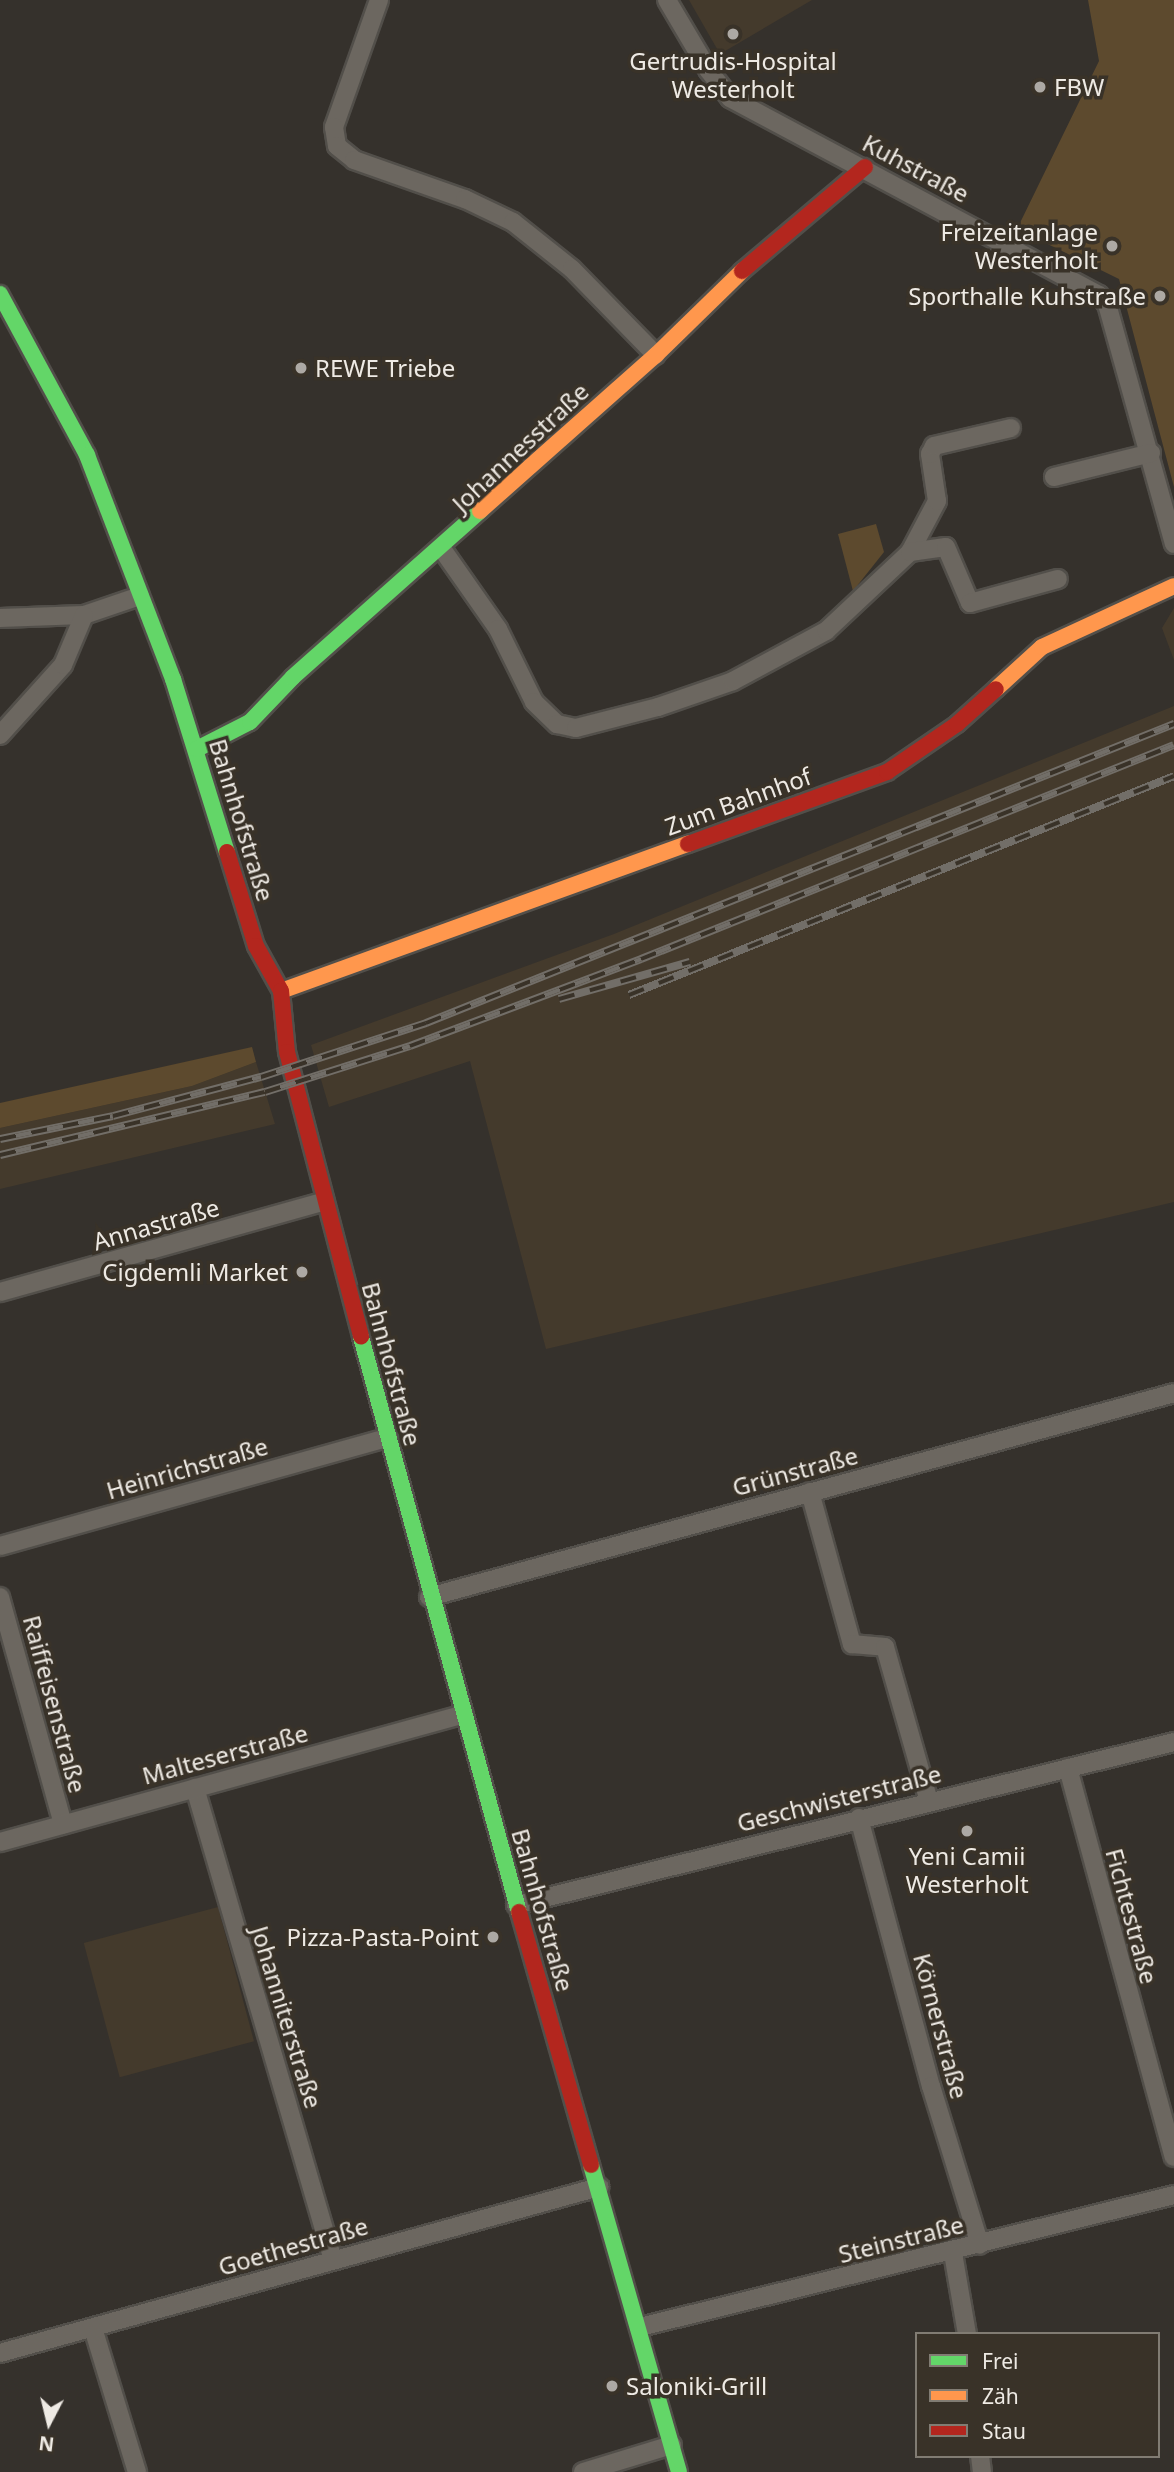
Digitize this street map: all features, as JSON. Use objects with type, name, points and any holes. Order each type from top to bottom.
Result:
[{"type":"street","points":[[379,0],[334,127],[337,146],[354,160],[464,199],[513,222],[572,269],[656,355]]},
{"type":"street","name":"Kuhstraße","points":[[667,0],[709,71],[730,98],[866,167],[1099,295],[1107,304],[1151,453],[1174,544]]},
{"type":"street","name":"Johannesstraße","points":[[197,748],[250,722],[293,677],[442,549],[656,355],[763,251],[866,167]]},
{"type":"street","name":"Bahnhofstraße","points":[[0,294],[87,455],[197,748],[257,946],[281,991],[286,1052],[429,1597],[640,2327],[679,2472]]},
{"type":"street","points":[[442,549],[498,629],[534,702],[557,724],[576,728],[678,701],[765,667],[826,631],[910,552],[937,501],[930,454],[934,446],[1011,428]]},
{"type":"street","points":[[1054,477],[1151,453]]},
{"type":"street","points":[[910,552],[946,547],[971,603],[1058,579]]},
{"type":"street","name":"Zum Bahnhof","points":[[281,991],[887,772],[957,724],[1042,647],[1174,586]]},
{"type":"street","points":[[0,618],[84,615],[140,596]]},
{"type":"street","points":[[0,735],[63,665],[84,615]]},
{"type":"street","name":"Annastraße","points":[[0,1292],[324,1201]]},
{"type":"street","name":"Grünstraße","points":[[429,1597],[1174,1393]]},
{"type":"street","name":"Heinrichstraße","points":[[0,1546],[388,1438]]},
{"type":"street","points":[[810,1492],[852,1644],[885,1647],[929,1801]]},
{"type":"street","name":"Raiffeisenstraße","points":[[0,1597],[63,1824]]},
{"type":"street","name":"Malteserstraße","points":[[0,1842],[464,1714]]},
{"type":"street","name":"Geschwisterstraße","points":[[516,1905],[1174,1742]]},
{"type":"street","name":"Fichtestraße","points":[[1068,1768],[1174,2157]]},
{"type":"street","name":"Johanniterstraße","points":[[195,1788],[333,2259]]},
{"type":"street","name":"Körnerstraße","points":[[859,1818],[931,2086],[980,2245]]},
{"type":"street","name":"Goethestraße","points":[[0,2353],[599,2187]]},
{"type":"street","name":"Steinstraße","points":[[640,2327],[953,2253],[1174,2195]]},
{"type":"street","points":[[953,2253],[967,2332]]},
{"type":"street","points":[[93,2328],[137,2472]]},
{"type":"street","points":[[583,2472],[672,2445]]},
{"type":"shaded area","name":"Gertrudis-Hospital Westerholt","points":[[689,0],[812,0],[720,54]]},
{"type":"shaded area","name":"Freizeitanlage Westerholt","points":[[1088,0],[1174,0],[1174,487],[1119,279],[1017,229],[1099,61]]},
{"type":"shaded area","points":[[876,524],[884,552],[853,591],[838,534]]},
{"type":"shaded area","points":[[1174,608],[1174,660],[1162,628]]},
{"type":"shaded area","points":[[1174,706],[1174,1202],[546,1349],[470,1061],[329,1107],[311,1045],[614,934]]},
{"type":"shaded area","points":[[252,1047],[256,1062],[192,1086],[0,1128],[0,1103]]},
{"type":"shaded area","points":[[256,1062],[275,1124],[0,1189],[0,1128],[192,1086]]},
{"type":"shaded area","points":[[218,1907],[254,2041],[120,2077],[84,1943]]},
{"type":"railway","points":[[0,1139],[113,1116],[261,1077],[426,1023],[1174,724]]},
{"type":"railway","points":[[0,1155],[265,1092],[410,1046],[641,959],[1174,745]]},
{"type":"railway","points":[[629,995],[1174,776]]},
{"type":"railway","points":[[559,999],[690,962]]},
{"type":"traffic: fast","points":[[0,294],[87,455],[173,679],[227,852]]},
{"type":"traffic: fast","points":[[197,749],[250,722],[293,677],[480,511]]},
{"type":"traffic: fast","points":[[361,1337],[519,1912]]},
{"type":"traffic: fast","points":[[591,2165],[679,2472]]},
{"type":"traffic: slow","points":[[480,511],[656,355],[742,271]]},
{"type":"traffic: slow","points":[[996,689],[1042,647],[1174,586]]},
{"type":"traffic: slow","points":[[281,991],[688,844]]},
{"type":"traffic: jam","points":[[742,271],[865,167]]},
{"type":"traffic: jam","points":[[688,844],[887,772],[957,724],[996,689]]},
{"type":"traffic: jam","points":[[227,852],[256,946],[281,991],[287,1052],[361,1337]]},
{"type":"traffic: jam","points":[[519,1912],[591,2165]]},
{"type":"place","name":"Gertrudis-Hospital Westerholt","points":[[733,34]]},
{"type":"place","name":"FBW","points":[[1040,87]]},
{"type":"place","name":"Freizeitanlage Westerholt","points":[[1112,246]]},
{"type":"place","name":"Sporthalle Kuhstraße","points":[[1160,296]]},
{"type":"place","name":"REWE Triebe","points":[[301,368]]},
{"type":"place","name":"Cigdemli Market","points":[[302,1272]]},
{"type":"place","name":"Yeni Camii Westerholt","points":[[967,1831]]},
{"type":"place","name":"Pizza-Pasta-Point","points":[[493,1937]]},
{"type":"place","name":"Saloniki-Grill","points":[[612,2386]]}]
